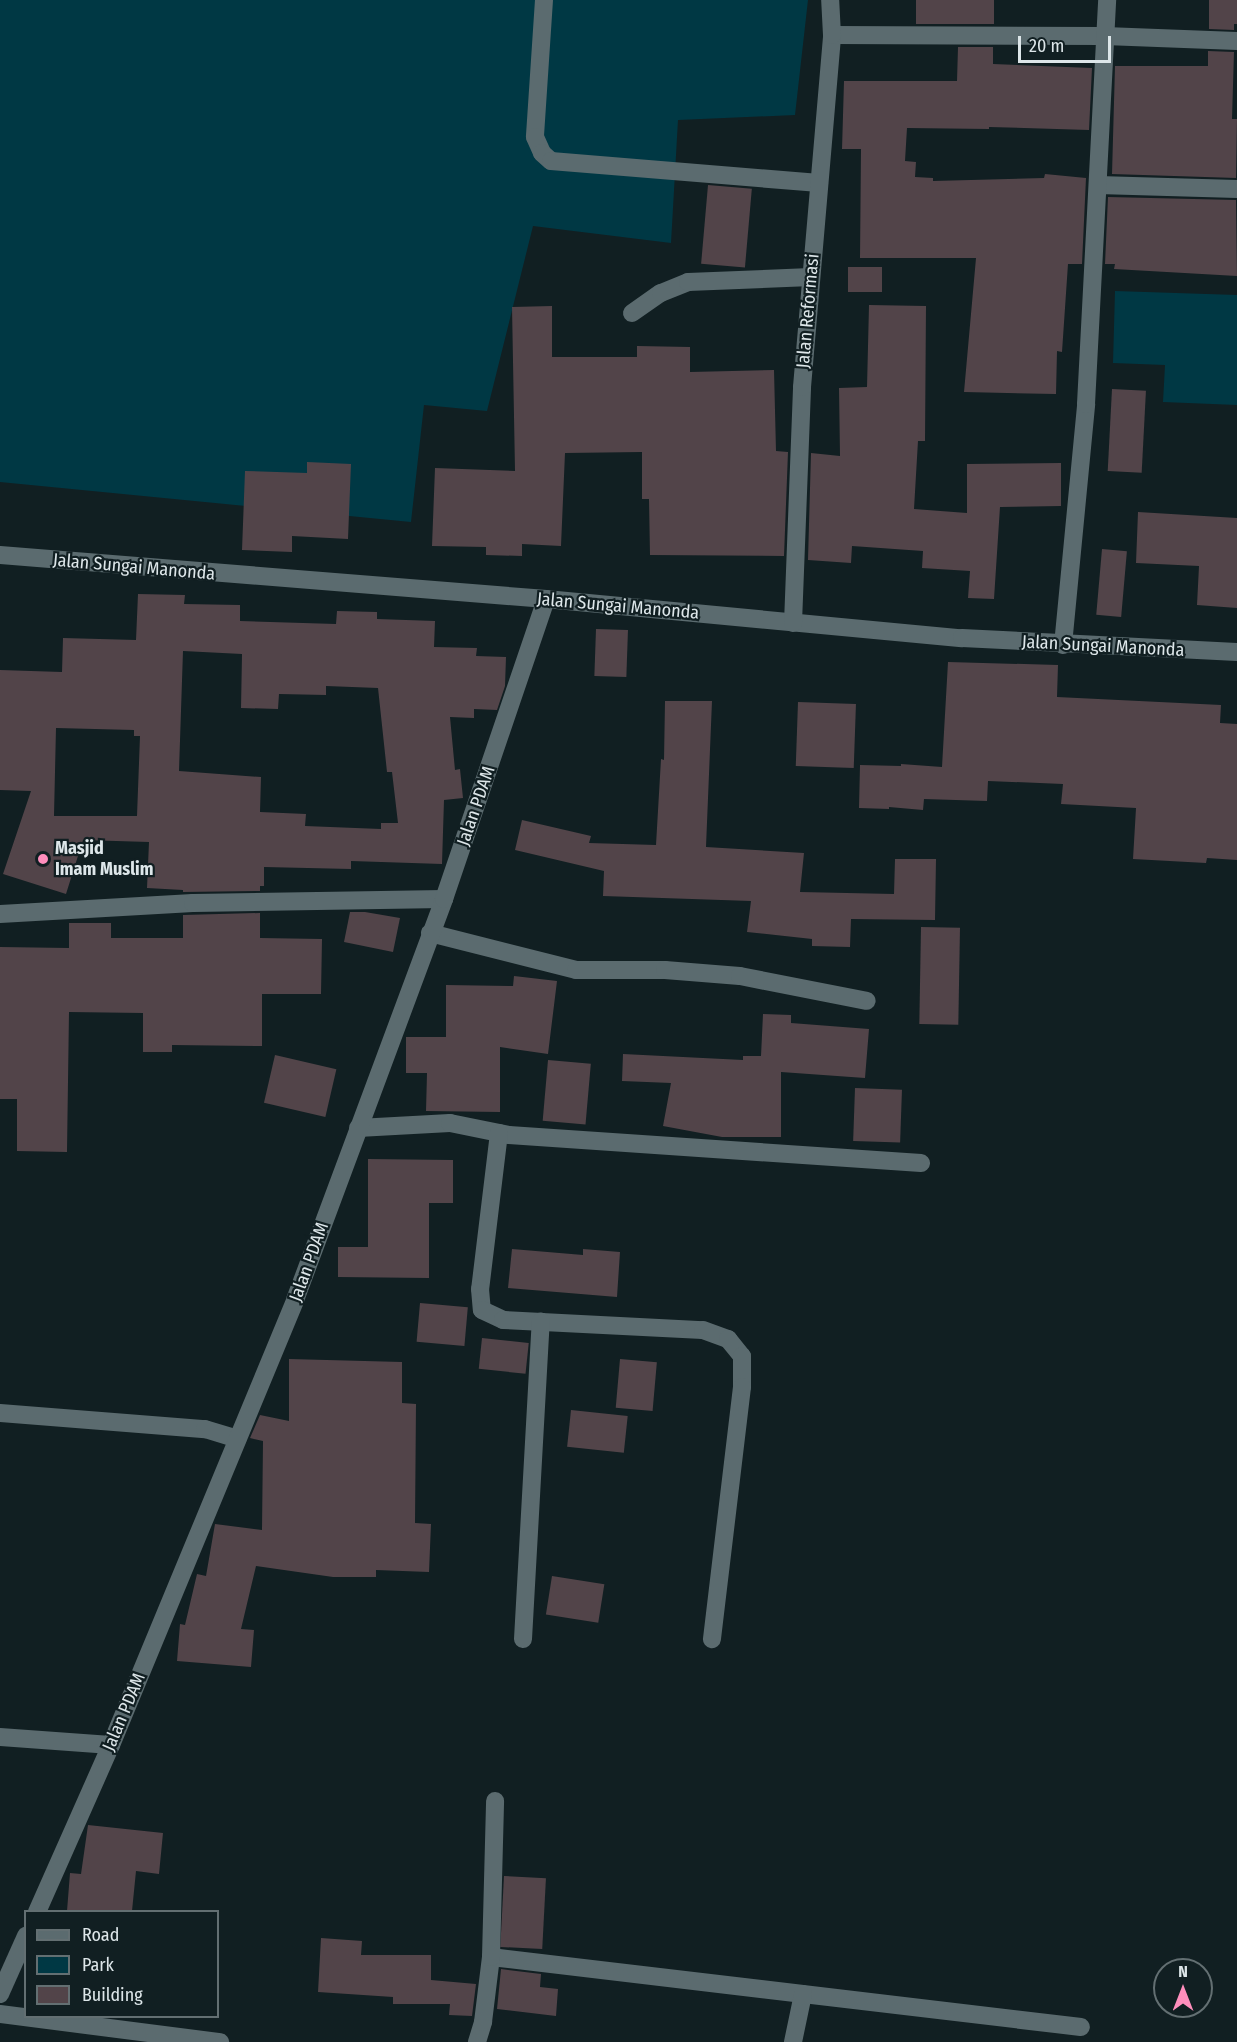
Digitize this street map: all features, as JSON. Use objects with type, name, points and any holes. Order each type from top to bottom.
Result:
[{"type":"street","points":[[544,0],[536,137],[542,153],[551,160],[819,183]]},
{"type":"street","name":"Jalan Reformasi","points":[[793,623],[798,464],[811,277],[832,35],[830,0]]},
{"type":"street","points":[[1064,645],[1086,404],[1107,0]]},
{"type":"street","points":[[832,35],[1105,36],[1237,41]]},
{"type":"street","points":[[1098,185],[1237,189]]},
{"type":"street","points":[[632,313],[661,293],[688,282],[811,277]]},
{"type":"street","name":"Jalan Sungai Manonda","points":[[0,555],[546,599],[793,623],[1064,645],[1237,652]]},
{"type":"street","name":"Jalan PDAM","points":[[37,1910],[111,1745],[295,1300],[444,899],[546,599]]},
{"type":"street","points":[[0,914],[193,903],[444,899]]},
{"type":"street","points":[[430,933],[576,970],[665,970],[740,976],[867,1001]]},
{"type":"street","points":[[358,1128],[450,1123],[499,1133],[921,1163]]},
{"type":"street","points":[[499,1133],[480,1289],[482,1310],[503,1320],[703,1330],[728,1339],[742,1356],[742,1387],[712,1639]]},
{"type":"street","points":[[524,1639],[541,1322]]},
{"type":"street","points":[[0,1413],[205,1429],[238,1439]]},
{"type":"street","points":[[0,1737],[111,1745]]},
{"type":"street","points":[[477,2042],[483,2022],[491,1957],[495,1801]]},
{"type":"street","points":[[0,1994],[24,1940]]},
{"type":"street","points":[[491,1957],[1081,2027]]},
{"type":"street","points":[[793,2042],[803,1994]]},
{"type":"street","points":[[0,2014],[24,2017]]},
{"type":"street","points":[[31,2018],[220,2042]]},
{"type":"green space","points":[[0,0],[808,0],[795,115],[678,120],[671,243],[533,226],[487,411],[424,405],[411,522],[0,482]]},
{"type":"green space","points":[[1115,291],[1237,295],[1237,405],[1163,402],[1165,365],[1113,363]]},
{"type":"building","points":[[916,0],[994,0],[994,24],[916,24]]},
{"type":"building","points":[[1209,0],[1237,0],[1237,24],[1234,24],[1234,30],[1209,29]]},
{"type":"building","points":[[958,47],[993,47],[993,64],[1092,68],[1089,130],[989,127],[989,129],[907,128],[905,161],[916,162],[915,177],[933,178],[933,181],[1044,178],[1045,174],[1086,178],[1082,264],[1068,264],[1062,352],[1057,351],[1056,394],[964,392],[976,258],[860,258],[861,149],[842,149],[844,81],[957,81]]},
{"type":"building","points":[[1208,51],[1234,52],[1232,119],[1237,119],[1236,178],[1112,174],[1115,66],[1208,66]]},
{"type":"building","points":[[708,185],[752,189],[745,268],[701,264]]},
{"type":"building","points":[[1108,197],[1236,200],[1237,276],[1114,269],[1115,264],[1105,264]]},
{"type":"building","points":[[848,267],[882,267],[882,292],[848,292]]},
{"type":"building","points":[[869,305],[926,306],[925,441],[918,441],[914,509],[967,513],[967,464],[1061,463],[1061,506],[1000,507],[994,599],[968,598],[970,571],[922,568],[923,551],[852,546],[851,563],[808,560],[811,453],[840,456],[839,388],[867,387]]},
{"type":"building","points":[[552,306],[552,357],[637,357],[637,346],[690,347],[690,372],[774,370],[776,451],[788,452],[784,556],[650,555],[649,499],[642,499],[642,452],[565,453],[561,546],[522,544],[522,556],[486,555],[486,547],[432,546],[435,468],[515,471],[512,307]]},
{"type":"building","points":[[1112,389],[1146,391],[1142,473],[1108,471]]},
{"type":"building","points":[[307,462],[351,464],[348,539],[292,536],[292,552],[242,550],[245,471],[307,473]]},
{"type":"building","points":[[1138,512],[1237,518],[1237,608],[1197,605],[1199,566],[1136,563]]},
{"type":"building","points":[[1102,549],[1127,551],[1121,617],[1096,615]]},
{"type":"building","points":[[138,594],[185,595],[184,604],[240,605],[240,621],[336,624],[337,611],[377,612],[377,619],[435,621],[434,647],[477,648],[476,656],[506,657],[505,686],[497,710],[474,709],[474,718],[450,717],[455,770],[460,769],[463,798],[444,800],[442,864],[351,861],[351,869],[264,867],[264,886],[260,886],[260,891],[183,892],[183,890],[147,888],[149,842],[83,840],[66,894],[3,874],[31,791],[0,790],[0,670],[62,672],[63,638],[136,640]],"holes":[[[183,651],[242,654],[241,708],[278,709],[279,694],[326,695],[326,686],[378,688],[387,772],[392,772],[398,823],[381,823],[381,829],[305,826],[306,814],[260,812],[261,777],[179,771]],[[56,728],[134,730],[134,736],[140,736],[137,816],[54,816]]]},
{"type":"building","points":[[596,629],[628,630],[626,677],[594,676]]},
{"type":"building","points":[[948,662],[1058,665],[1057,697],[1221,705],[1220,723],[1237,724],[1237,860],[1207,858],[1206,863],[1133,859],[1136,808],[1061,804],[1063,784],[988,781],[987,801],[924,799],[923,810],[889,807],[889,809],[859,808],[860,765],[901,766],[901,764],[942,767]]},
{"type":"building","points":[[665,701],[712,701],[706,847],[804,853],[800,892],[894,894],[895,859],[936,859],[935,920],[851,919],[850,947],[812,946],[812,939],[747,932],[751,901],[603,896],[604,871],[515,850],[522,820],[591,836],[589,843],[656,845],[661,759],[664,760]]},
{"type":"building","points":[[798,702],[856,704],[854,768],[796,766]]},
{"type":"building","points":[[350,912],[400,918],[393,952],[344,942]]},
{"type":"building","points":[[260,913],[260,938],[322,939],[321,994],[262,994],[262,1046],[172,1045],[172,1052],[143,1052],[143,1013],[69,1012],[67,1152],[17,1151],[17,1099],[0,1099],[0,947],[69,948],[69,923],[111,923],[111,938],[183,938],[183,915]]},
{"type":"building","points":[[921,927],[960,928],[958,1025],[919,1024]]},
{"type":"building","points":[[514,976],[557,981],[548,1054],[500,1047],[500,1112],[426,1111],[427,1073],[406,1073],[406,1037],[446,1037],[446,985],[513,986]]},
{"type":"building","points":[[763,1014],[791,1015],[791,1023],[869,1029],[865,1078],[781,1072],[781,1137],[722,1137],[663,1126],[671,1083],[622,1081],[623,1054],[743,1060],[743,1056],[761,1056]]},
{"type":"building","points":[[275,1055],[336,1069],[325,1117],[264,1103]]},
{"type":"building","points":[[548,1060],[591,1064],[586,1125],[543,1121]]},
{"type":"building","points":[[855,1088],[902,1090],[900,1143],[853,1141]]},
{"type":"building","points":[[368,1159],[453,1160],[453,1203],[429,1203],[429,1278],[338,1277],[338,1247],[368,1247]]},
{"type":"building","points":[[512,1249],[583,1255],[583,1249],[620,1252],[617,1297],[508,1288]]},
{"type":"building","points":[[420,1303],[468,1307],[464,1346],[417,1342]]},
{"type":"building","points":[[482,1338],[529,1343],[526,1374],[479,1369]]},
{"type":"building","points":[[289,1359],[402,1362],[402,1403],[416,1404],[415,1523],[431,1524],[429,1572],[376,1570],[376,1577],[333,1577],[256,1566],[241,1629],[254,1630],[251,1667],[177,1661],[180,1624],[185,1625],[197,1574],[206,1576],[215,1524],[262,1530],[263,1441],[250,1438],[260,1415],[289,1421]]},
{"type":"building","points":[[620,1359],[657,1362],[653,1411],[616,1408]]},
{"type":"building","points":[[571,1410],[628,1416],[624,1453],[567,1447]]},
{"type":"building","points":[[552,1576],[604,1584],[598,1623],[546,1615]]},
{"type":"building","points":[[88,1825],[163,1833],[159,1874],[136,1871],[132,1910],[67,1910],[70,1873],[81,1874]]},
{"type":"building","points":[[504,1876],[546,1878],[542,1949],[500,1947]]},
{"type":"building","points":[[321,1938],[362,1941],[361,1955],[431,1955],[431,1980],[476,1984],[472,2016],[449,2015],[450,2004],[393,2004],[393,1997],[318,1992]]},
{"type":"building","points":[[501,1969],[541,1974],[540,1987],[558,1989],[556,2016],[497,2009]]},
{"type":"place","name":"Masjid Imam Muslim","points":[[43,859]]}]
